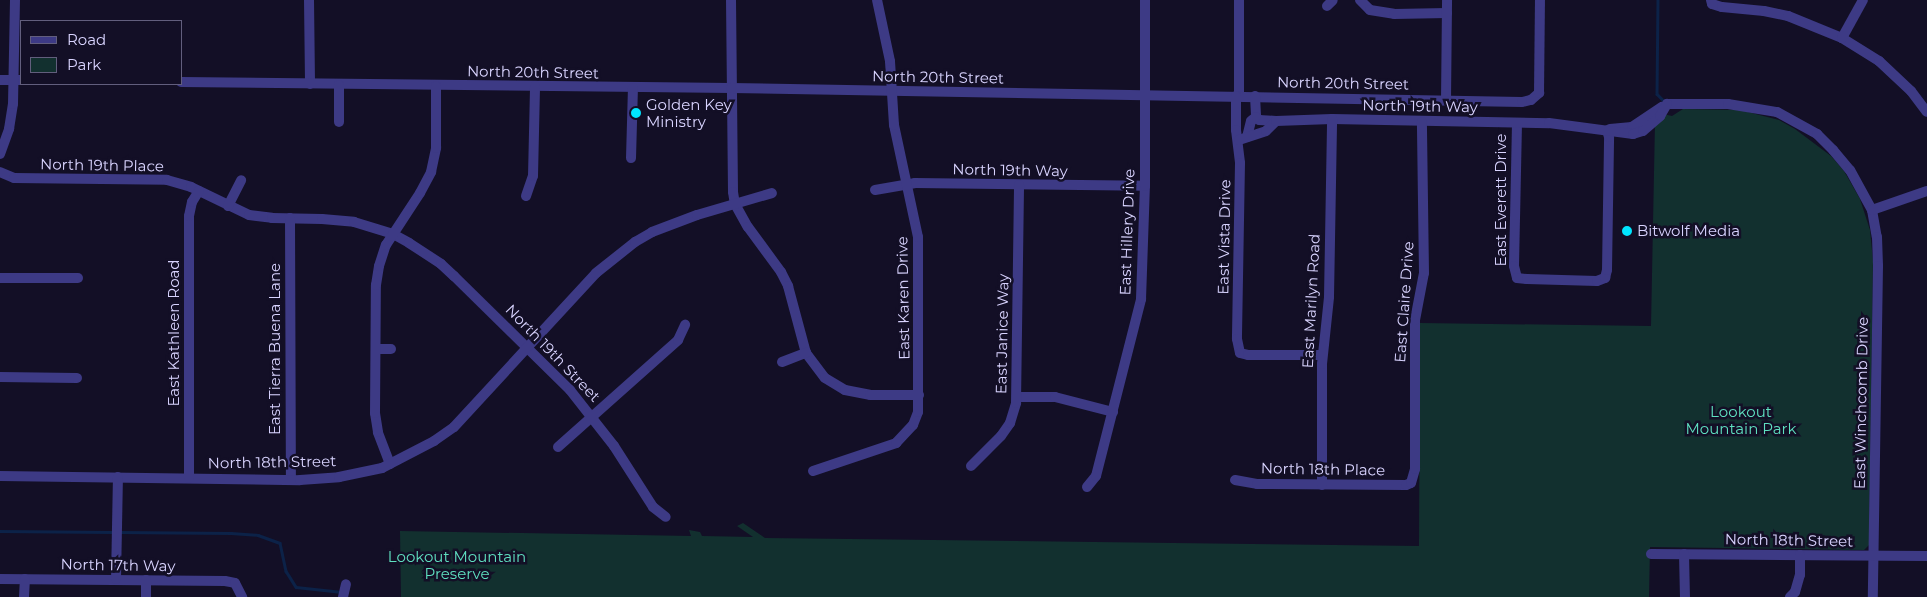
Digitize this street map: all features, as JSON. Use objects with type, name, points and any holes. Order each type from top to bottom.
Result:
[{"type":"street","points":[[0,154],[9,129],[18,80],[15,0]]},
{"type":"street","points":[[309,0],[310,84]]},
{"type":"street","points":[[731,0],[733,192],[735,204],[748,227],[781,272],[788,286],[806,353],[815,369],[824,378],[845,390],[870,395],[919,395]]},
{"type":"street","name":"East Karen Drive","points":[[813,470],[896,443],[913,425],[918,412],[918,237],[894,125],[890,61],[877,0]]},
{"type":"street","name":"East Hillery Drive","points":[[1087,487],[1096,476],[1141,299],[1145,186],[1145,0]]},
{"type":"street","name":"East Vista Drive","points":[[1239,0],[1236,122],[1243,139],[1238,339],[1240,352],[1248,355],[1322,355]]},
{"type":"street","points":[[1360,0],[1370,10],[1394,14],[1447,13]]},
{"type":"street","points":[[1446,100],[1447,0]]},
{"type":"street","name":"North 20th Street","points":[[182,82],[731,88],[1522,102],[1536,98],[1540,86],[1540,0]]},
{"type":"street","points":[[1842,38],[1863,0]]},
{"type":"street","points":[[1712,2],[1788,16],[1842,38],[1879,61],[1911,91],[1927,112]]},
{"type":"street","points":[[0,80],[18,80]]},
{"type":"street","points":[[338,84],[339,122]]},
{"type":"street","points":[[390,464],[378,432],[375,413],[376,285],[379,266],[392,234],[420,193],[431,172],[436,148],[436,86]]},
{"type":"street","points":[[526,196],[533,176],[535,86]]},
{"type":"street","points":[[631,158],[632,88]]},
{"type":"street","name":"East Vista Drive","points":[[1243,139],[1253,121],[1255,96]]},
{"type":"street","name":"North 19th Way","points":[[1276,121],[1332,119],[1549,123],[1578,129],[1607,130],[1622,135],[1643,131],[1660,116],[1667,104],[1748,105],[1784,116],[1817,134],[1850,170],[1872,210]]},
{"type":"street","name":"East Marilyn Road","points":[[1322,485],[1322,355],[1329,297],[1332,119]]},
{"type":"street","points":[[1236,122],[1276,121]]},
{"type":"street","points":[[1243,139],[1266,131],[1276,121]]},
{"type":"street","name":"East Claire Drive","points":[[1411,483],[1415,469],[1415,320],[1424,273],[1422,122]]},
{"type":"street","name":"East Everett Drive","points":[[1517,123],[1514,266],[1516,278],[1597,281],[1605,278],[1608,270],[1609,137],[1607,130]]},
{"type":"street","name":"North 19th Place","points":[[0,172],[14,178],[159,179],[182,183],[228,206],[260,217],[343,220],[392,234]]},
{"type":"street","points":[[228,206],[241,180]]},
{"type":"street","name":"North 19th Way","points":[[875,190],[906,184],[1145,186]]},
{"type":"street","name":"East Janice Way","points":[[970,466],[1001,436],[1010,423],[1017,396],[1019,185]]},
{"type":"street","name":"East Kathleen Road","points":[[189,478],[188,216],[192,202],[199,191]]},
{"type":"street","points":[[1872,210],[1927,191]]},
{"type":"street","points":[[528,348],[596,272],[634,242],[659,230],[772,193]]},
{"type":"street","name":"East Winchcomb Drive","points":[[1872,210],[1877,237],[1878,266],[1873,597]]},
{"type":"street","name":"East Tierra Buena Lane","points":[[290,218],[291,480]]},
{"type":"street","name":"North 19th Street","points":[[392,234],[441,264],[528,348],[593,417],[627,465],[653,507],[666,517]]},
{"type":"street","points":[[0,278],[78,278]]},
{"type":"street","points":[[558,447],[678,340],[684,326]]},
{"type":"street","name":"North 18th Street","points":[[0,476],[291,480],[339,477],[390,464],[434,441],[454,427],[528,348]]},
{"type":"street","points":[[376,349],[391,349]]},
{"type":"street","points":[[782,362],[806,353]]},
{"type":"street","points":[[0,377],[76,378]]},
{"type":"street","points":[[1017,396],[1055,397],[1113,412]]},
{"type":"street","points":[[116,579],[118,477]]},
{"type":"street","name":"North 18th Place","points":[[1235,480],[1257,484],[1406,485],[1411,483]]},
{"type":"street","name":"North 18th Street","points":[[1651,554],[1927,556]]},
{"type":"street","points":[[1684,554],[1685,597]]},
{"type":"street","points":[[1790,597],[1795,592],[1800,575],[1800,554]]},
{"type":"street","name":"North 17th Way","points":[[0,579],[116,579],[235,583],[242,597]]},
{"type":"street","points":[[24,597],[25,579]]},
{"type":"street","points":[[146,580],[146,597]]},
{"type":"street","points":[[343,597],[346,584]]},
{"type":"green space","name":"Lookout Mountain Park","points":[[1683,109],[1740,110],[1779,120],[1795,129],[1831,156],[1844,171],[1860,199],[1870,230],[1873,261],[1869,545],[1864,550],[1650,547],[1649,597],[401,597],[400,531],[691,536],[689,530],[700,532],[702,536],[753,537],[737,526],[743,523],[765,538],[1419,546],[1420,323],[1651,326],[1655,122],[1663,114],[1672,116]]},
{"type":"waterway","points":[[1658,0],[1657,94],[1666,103]]},
{"type":"waterway","points":[[0,531],[113,532]]},
{"type":"waterway","points":[[119,532],[258,535],[280,543],[286,571],[296,587],[342,592]]},
{"type":"place","name":"Golden Key Ministry","points":[[636,113]]},
{"type":"place","name":"Bitwolf Media","points":[[1627,231]]},
{"type":"park label","name":"Lookout Mountain Preserve","points":[[457,564]]}]
